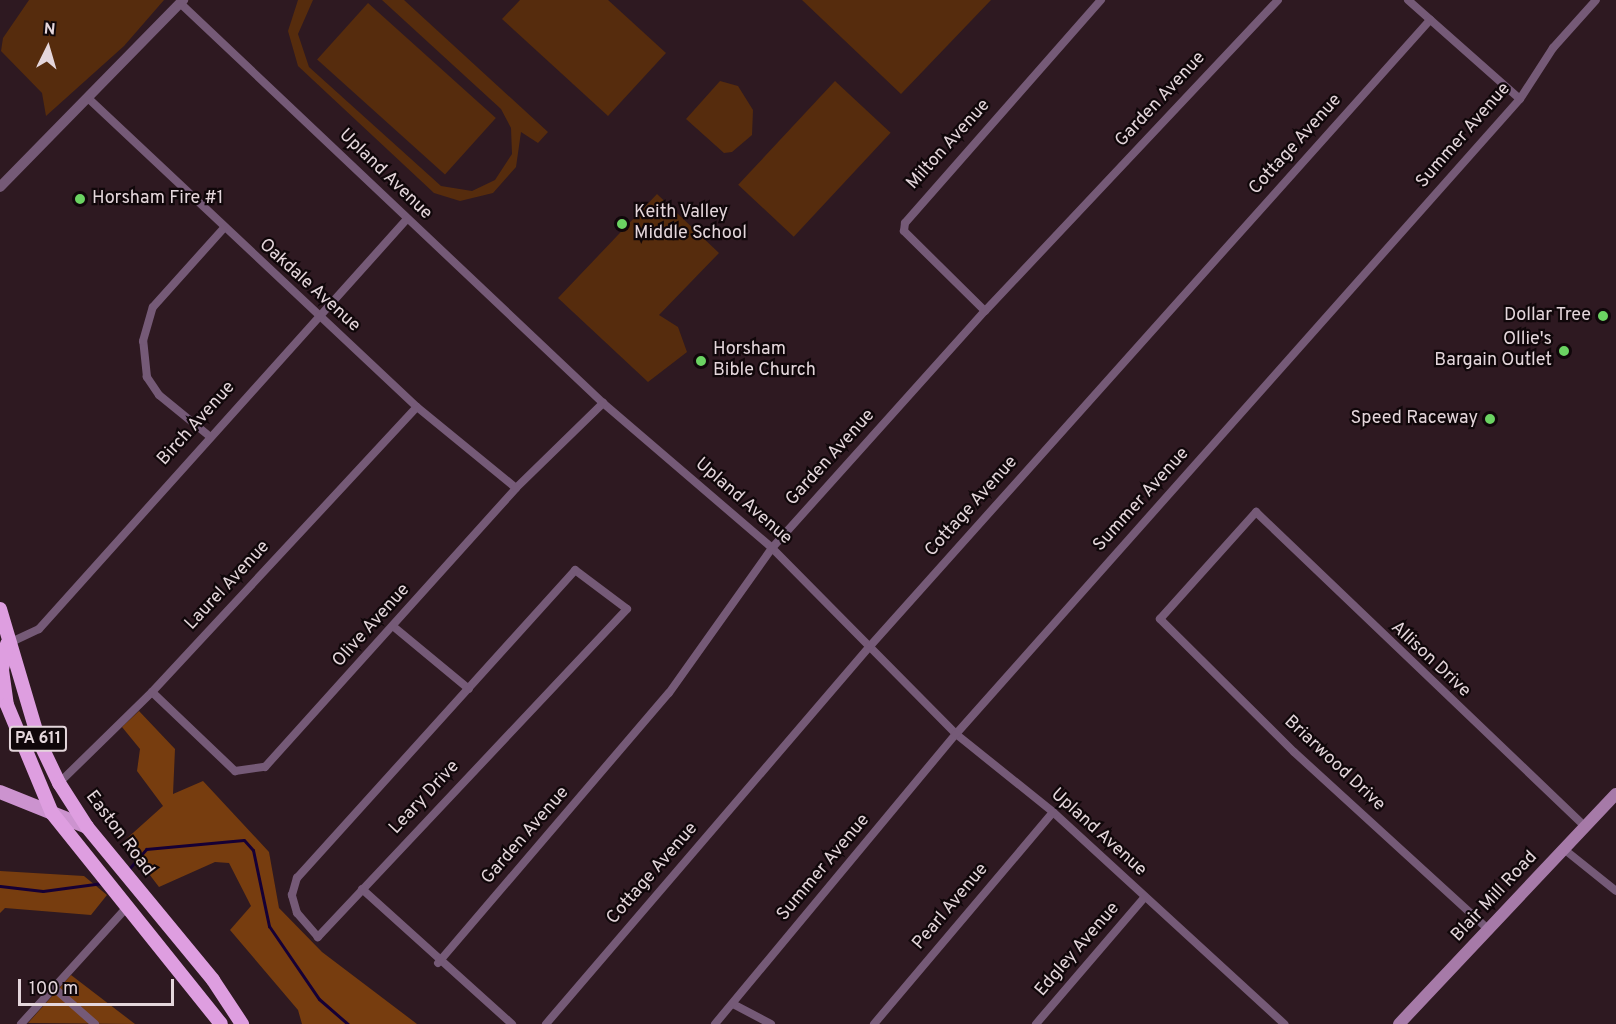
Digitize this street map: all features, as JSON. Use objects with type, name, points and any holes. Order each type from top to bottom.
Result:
[{"type":"highway","name":"Easton Road","points":[[0,609],[7,645],[39,741],[59,783],[87,827],[242,1024]]},
{"type":"highway","name":"Easton Road","points":[[7,645],[2,670],[7,705],[52,813],[221,1024]]},
{"type":"main road","points":[[0,792],[87,827]]},
{"type":"main road","name":"Blair Mill Road","points":[[1398,1024],[1616,794]]},
{"type":"street","name":"Milton Avenue","points":[[985,310],[904,231],[905,222],[1101,0]]},
{"type":"street","name":"Garden Avenue","points":[[438,963],[669,693],[772,548],[985,310],[1278,0]]},
{"type":"street","points":[[1408,0],[1520,99]]},
{"type":"street","name":"Summer Avenue","points":[[715,1024],[956,734],[1520,99],[1553,48],[1596,0]]},
{"type":"street","points":[[0,188],[182,2]]},
{"type":"street","name":"Upland Avenue","points":[[182,2],[407,219],[603,403],[772,548],[871,645],[956,734],[1053,812],[1284,1024]]},
{"type":"street","name":"Cottage Avenue","points":[[546,1024],[871,645],[1430,20]]},
{"type":"street","name":"Oakdale Avenue","points":[[89,99],[223,229],[417,407],[516,488]]},
{"type":"street","name":"Birch Avenue","points":[[7,645],[39,629],[208,435],[320,318],[407,219]]},
{"type":"street","points":[[208,435],[159,395],[147,376],[143,341],[153,307],[223,229]]},
{"type":"street","name":"Olive Avenue","points":[[152,692],[235,771],[251,772],[265,767],[394,627],[516,488],[603,403]]},
{"type":"street","name":"Laurel Avenue","points":[[59,783],[152,692],[417,407]]},
{"type":"street","name":"Briarwood Drive","points":[[1256,512],[1160,619],[1294,752],[1489,930]]},
{"type":"street","name":"Allison Drive","points":[[1256,512],[1586,827]]},
{"type":"street","name":"Leary Drive","points":[[575,570],[627,609],[362,889],[318,938],[297,913],[292,895],[297,878],[575,570]]},
{"type":"street","points":[[394,627],[469,689]]},
{"type":"street","name":"Pearl Avenue","points":[[874,1024],[1053,812]]},
{"type":"street","points":[[1565,850],[1616,891]]},
{"type":"street","points":[[362,889],[438,963],[512,1024]]},
{"type":"street","name":"Edgley Avenue","points":[[1036,1024],[1145,897]]},
{"type":"street","points":[[21,1024],[128,906]]},
{"type":"street","points":[[53,987],[94,1024]]},
{"type":"street","points":[[733,1004],[771,1024]]},
{"type":"shaded area","points":[[29,0],[164,0],[124,46],[46,116],[42,93],[1,51],[3,38]]},
{"type":"shaded area","points":[[298,0],[313,0],[298,34],[309,67],[441,186],[472,191],[495,180],[512,154],[511,128],[501,109],[382,0],[404,0],[548,132],[538,143],[521,132],[516,167],[493,193],[460,201],[434,193],[298,66],[288,31]]},
{"type":"shaded area","points":[[520,0],[608,0],[666,53],[608,116],[502,19]]},
{"type":"shaded area","points":[[802,0],[991,0],[901,94]]},
{"type":"shaded area","points":[[368,3],[496,118],[445,175],[317,59]]},
{"type":"shaded area","points":[[720,81],[738,86],[753,110],[752,135],[732,152],[724,153],[686,119]]},
{"type":"shaded area","points":[[835,81],[891,133],[794,237],[738,185]]},
{"type":"shaded area","points":[[657,194],[719,253],[659,315],[678,327],[687,352],[648,382],[558,298]]},
{"type":"shaded area","points":[[139,711],[175,749],[173,794],[203,781],[269,852],[279,908],[322,952],[417,1024],[302,1024],[298,1010],[230,930],[251,906],[229,863],[215,862],[159,887],[124,841],[163,806],[137,771],[140,749],[122,727]]},
{"type":"shaded area","points":[[0,871],[84,876],[107,895],[91,915],[5,908],[0,913]]},
{"type":"shaded area","points":[[71,975],[135,1024],[28,1023]]},
{"type":"waterway","points":[[128,870],[146,849],[244,840],[253,850],[269,926],[319,999],[348,1024]]},
{"type":"waterway","points":[[0,886],[43,891],[102,883]]},
{"type":"place","name":"Horsham Fire #1","points":[[80,199]]},
{"type":"place","name":"Keith Valley Middle School","points":[[622,224]]},
{"type":"place","name":"Dollar Tree","points":[[1603,316]]},
{"type":"place","name":"Ollie's Bargain Outlet","points":[[1564,351]]},
{"type":"place","name":"Horsham Bible Church","points":[[701,361]]},
{"type":"place","name":"Speed Raceway","points":[[1490,419]]}]
